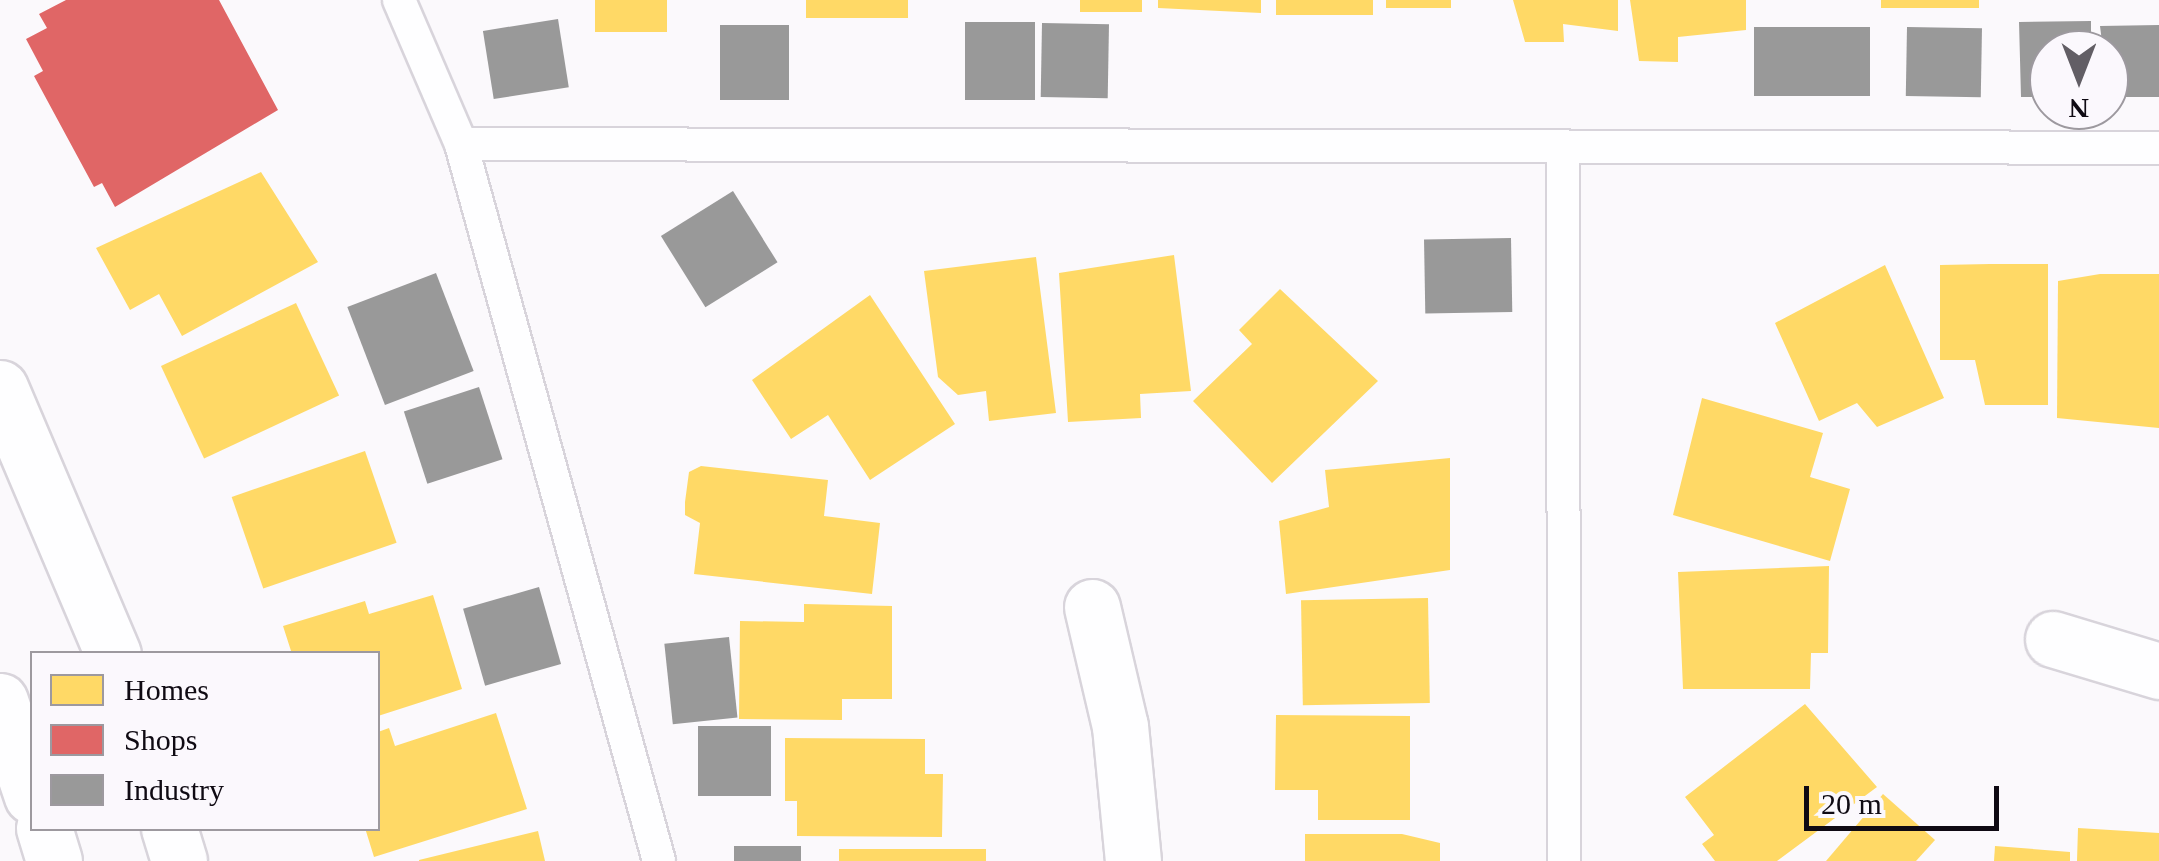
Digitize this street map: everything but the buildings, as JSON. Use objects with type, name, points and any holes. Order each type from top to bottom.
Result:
[{"type":"street","points":[[0,388],[112,651]]},
{"type":"street","points":[[1092,607],[1120,726],[1133,861]]},
{"type":"street","points":[[2053,639],[2159,670]]},
{"type":"street","points":[[0,701],[30,790]]},
{"type":"street","points":[[45,831],[54,861]]},
{"type":"street","points":[[170,831],[179,861]]},
{"type":"lane","points":[[399,0],[461,144],[659,861]]},
{"type":"lane","points":[[461,144],[2159,148]]},
{"type":"lane","points":[[1563,148],[1564,861]]}]
